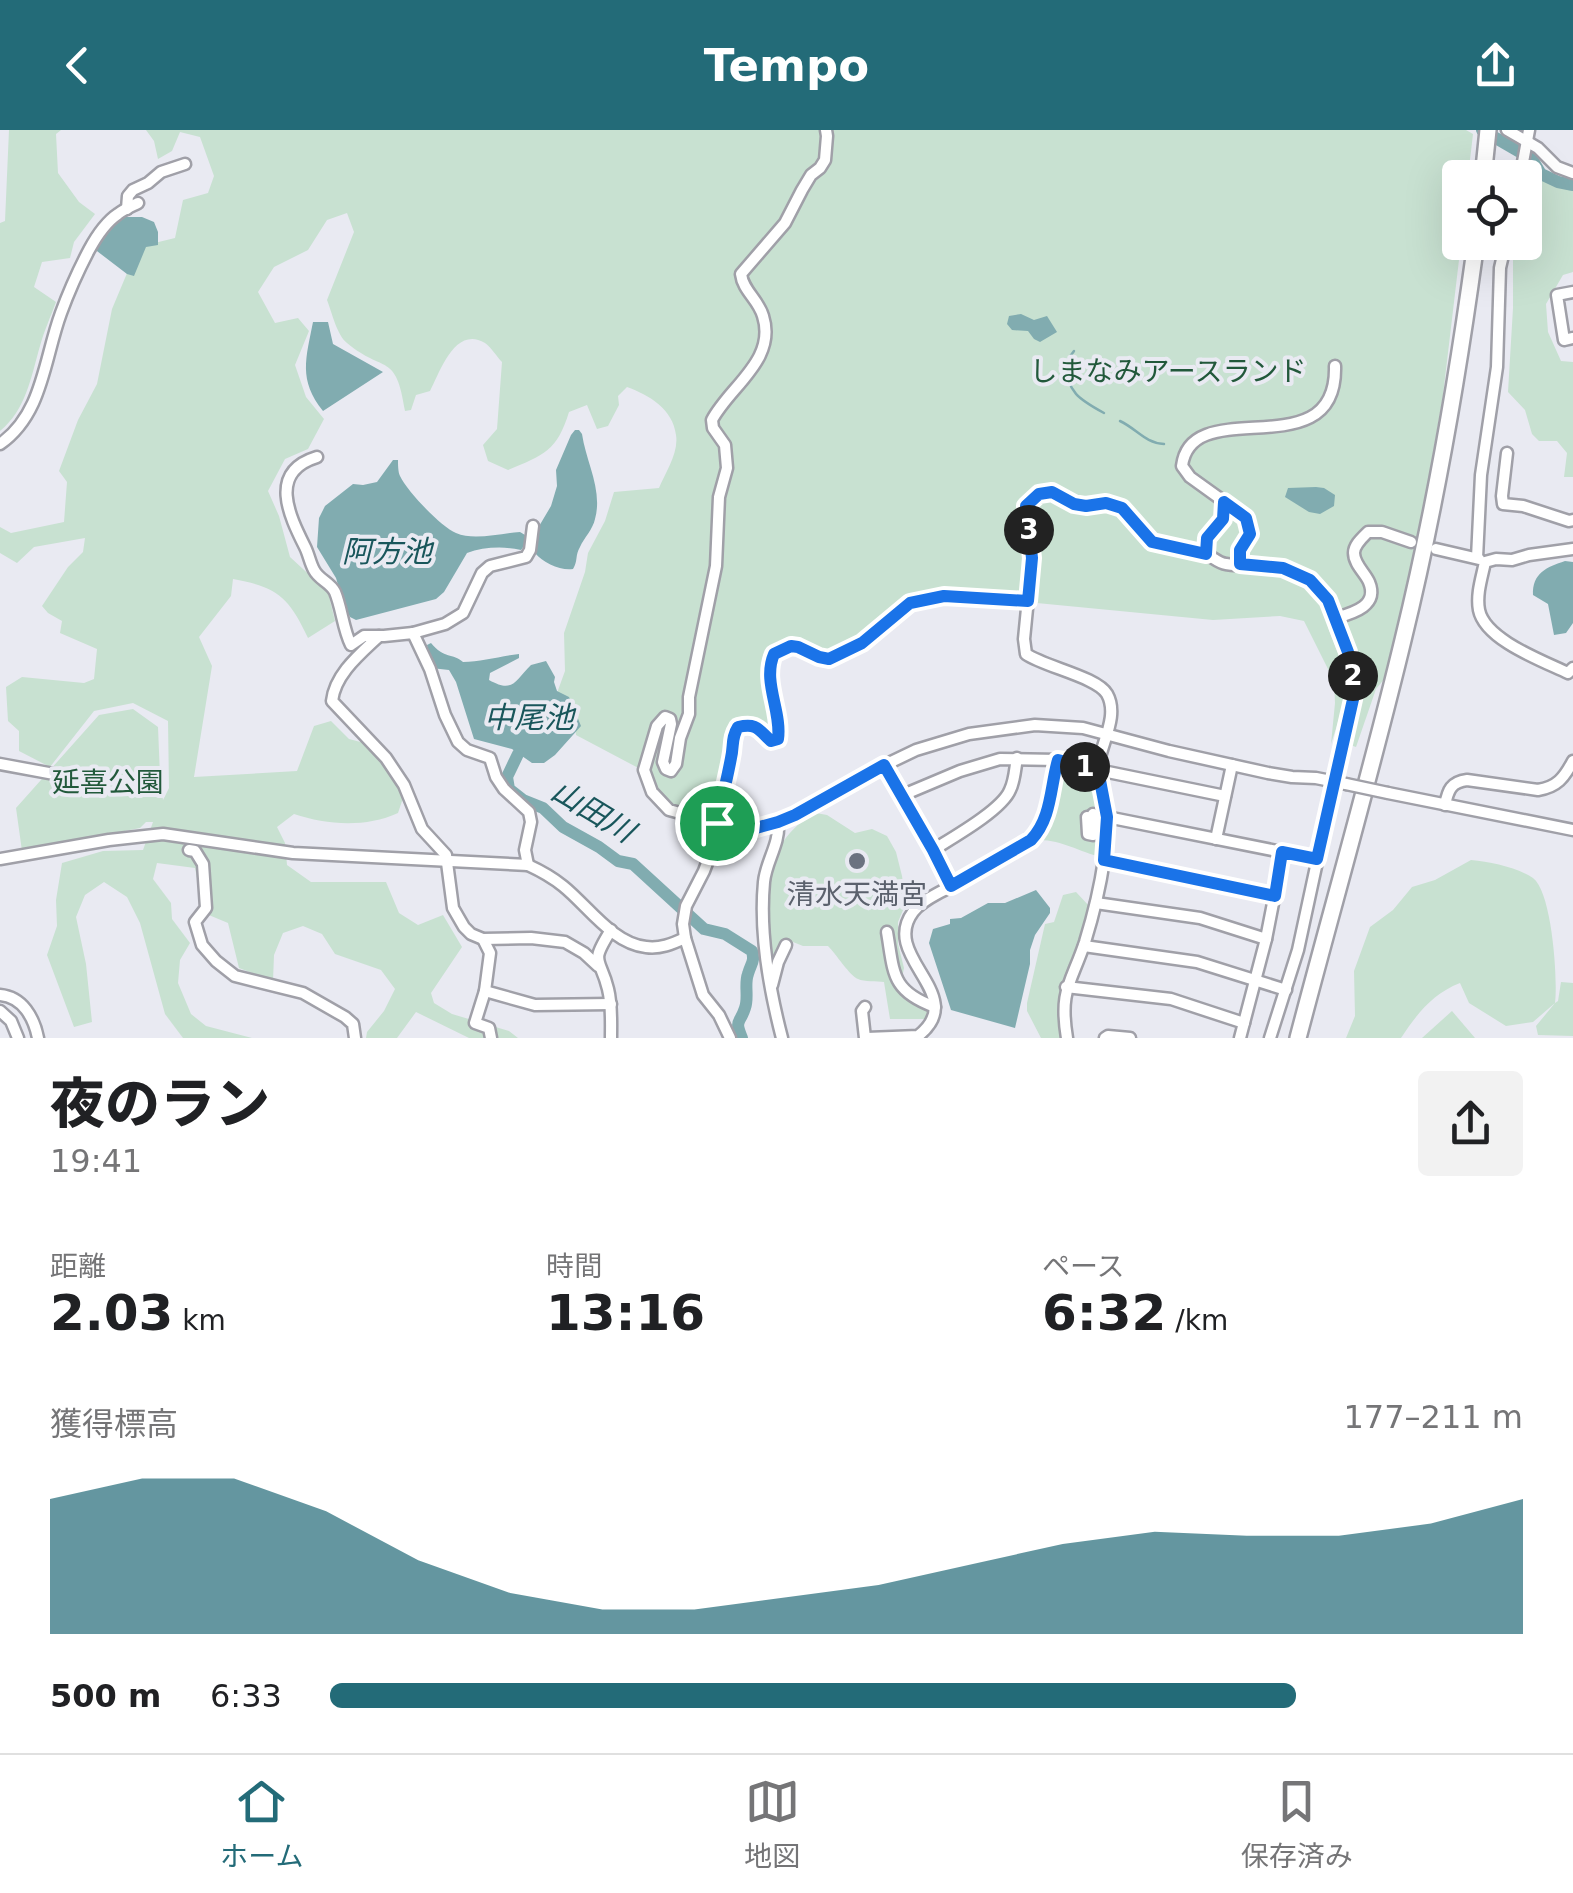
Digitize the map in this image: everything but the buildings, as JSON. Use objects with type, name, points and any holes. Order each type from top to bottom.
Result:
[{"type":"highway","points":[[1298,1038],[1408,621],[1446,438],[1474,260]]},
{"type":"street","points":[[717,823],[669,810],[652,792],[644,770],[657,726],[665,716],[671,724],[663,762],[671,771],[676,764],[716,566],[719,497],[727,468],[725,445],[712,420],[752,370],[763,345],[764,319],[745,289],[741,274],[785,224],[802,190],[825,160],[826,130]]},
{"type":"street","points":[[1508,130],[1528,135],[1557,168],[1573,173]]},
{"type":"street","points":[[1523,160],[1528,135]]},
{"type":"street","points":[[0,444],[11,435],[35,400],[60,314],[95,239],[116,215],[133,206],[128,196],[133,190],[160,172],[184,164]]},
{"type":"street","points":[[1502,260],[1496,367],[1480,476],[1479,614],[1489,629],[1518,649],[1568,673],[1573,668]]},
{"type":"street","points":[[1573,292],[1557,295],[1564,340],[1573,338]]},
{"type":"street","points":[[1245,565],[1240,550],[1250,534],[1246,518],[1190,477],[1182,462],[1192,443],[1210,432],[1292,424],[1312,417],[1332,396],[1336,366]]},
{"type":"street","points":[[1508,453],[1503,504],[1573,520]]},
{"type":"street","points":[[316,457],[294,468],[285,492],[313,569],[333,587],[351,645],[364,636],[414,633],[455,619],[490,566],[526,557],[533,526]]},
{"type":"street","points":[[1067,1038],[1063,1014],[1066,987],[1084,946],[1104,860],[1107,817],[1098,770],[1111,712],[1107,694],[1090,680],[1040,663],[1026,654],[1032,558],[1026,506],[1039,494],[1052,492],[1074,504],[1106,503],[1122,508],[1152,542],[1206,554],[1222,564],[1283,568],[1310,580],[1328,600],[1336,618],[1348,652],[1354,695],[1339,783],[1317,859],[1298,950],[1270,1038]]},
{"type":"street","points":[[1206,554],[1207,538],[1223,519],[1224,502]]},
{"type":"street","points":[[1336,618],[1366,607],[1372,594],[1355,557],[1358,541],[1368,532],[1382,532],[1411,542]]},
{"type":"street","points":[[1436,549],[1481,560],[1573,549]]},
{"type":"street","points":[[730,1038],[702,995],[683,924],[686,906],[716,839],[733,751],[732,738],[738,727],[750,724],[771,741],[778,739],[780,728],[772,693],[774,654],[791,646],[829,659],[862,643],[910,603],[944,596],[1028,601]]},
{"type":"street","points":[[414,633],[458,742],[467,750],[490,758],[504,789],[529,812],[531,822],[525,850],[528,865]]},
{"type":"street","points":[[379,636],[344,671],[334,686],[332,701],[386,758],[404,785],[422,829],[446,856],[454,908],[464,927],[477,938],[565,942],[584,953],[598,966],[608,985],[611,1038]]},
{"type":"street","points":[[716,839],[778,822],[884,765],[945,740],[996,729],[1052,725],[1107,733],[1232,765],[1573,830]]},
{"type":"street","points":[[902,795],[960,771],[1017,758],[1058,760],[1224,796]]},
{"type":"street","points":[[933,850],[1004,800],[1010,792],[1017,758]]},
{"type":"street","points":[[866,1008],[862,1012],[866,1038],[918,1036],[933,1020],[933,994],[910,953],[906,930],[910,916],[920,905],[1031,840],[1048,808],[1058,760]]},
{"type":"street","points":[[1445,805],[1456,782],[1550,788],[1560,782],[1573,761]]},
{"type":"street","points":[[0,764],[54,774]]},
{"type":"street","points":[[884,765],[951,886]]},
{"type":"street","points":[[1216,840],[1232,765]]},
{"type":"street","points":[[1107,817],[1317,859]]},
{"type":"street","points":[[778,822],[779,837],[763,886],[768,975],[782,1038]]},
{"type":"street","points":[[0,859],[163,834],[292,853],[528,865],[564,887],[631,944],[648,948],[667,946],[685,938]]},
{"type":"street","points":[[189,850],[196,850],[203,864],[206,896],[206,908],[195,922],[202,945],[216,961],[236,976],[303,993],[345,1017],[353,1024],[355,1038]]},
{"type":"street","points":[[1240,1038],[1266,939],[1282,852]]},
{"type":"street","points":[[1104,860],[1275,896]]},
{"type":"street","points":[[1096,903],[1200,918],[1266,939]]},
{"type":"street","points":[[598,966],[599,949],[610,930]]},
{"type":"street","points":[[887,932],[894,977],[919,1001],[936,1007]]},
{"type":"street","points":[[483,939],[490,953],[485,991],[475,1023],[488,1028],[491,1038]]},
{"type":"street","points":[[772,986],[786,946]]},
{"type":"street","points":[[1084,946],[1197,962],[1286,990]]},
{"type":"street","points":[[1066,987],[1171,999],[1244,1023]]},
{"type":"street","points":[[485,991],[535,1005],[610,1004]]},
{"type":"street","points":[[0,995],[22,1004],[31,1016],[38,1038]]},
{"type":"street","points":[[0,1011],[11,1021],[18,1038]]},
{"type":"street","points":[[1105,1038],[1130,1038]]},
{"type":"green space","points":[[9,130],[61,130],[56,134],[58,173],[79,202],[95,214],[74,242],[70,258],[42,262],[34,287],[56,302],[22,403],[0,431],[0,223],[5,221]]},
{"type":"green space","points":[[146,130],[1466,130],[1473,134],[1470,160],[1442,160],[1442,260],[1459,260],[1443,395],[1423,512],[1386,677],[1376,689],[1356,747],[1350,745],[1361,700],[1362,675],[1347,630],[1328,627],[1342,665],[1344,686],[1331,744],[1334,681],[1304,621],[1280,616],[1213,620],[976,597],[910,603],[855,646],[829,659],[798,647],[774,654],[771,677],[778,739],[759,728],[739,727],[717,823],[669,810],[644,771],[576,735],[575,725],[553,704],[565,671],[564,633],[588,553],[605,521],[614,492],[659,488],[675,449],[676,435],[670,418],[651,399],[627,387],[618,396],[619,405],[608,426],[597,429],[587,405],[569,412],[548,450],[508,470],[488,461],[483,445],[497,429],[502,362],[487,345],[474,339],[457,345],[430,391],[416,395],[411,410],[405,411],[392,371],[343,339],[327,300],[354,232],[347,213],[327,220],[308,250],[274,267],[258,292],[275,323],[298,318],[309,331],[295,365],[306,397],[324,419],[308,449],[285,459],[268,491],[290,557],[328,592],[335,621],[308,638],[280,596],[233,579],[231,596],[199,637],[212,666],[194,777],[297,771],[314,726],[331,721],[349,739],[372,745],[403,798],[398,813],[346,823],[294,814],[277,827],[285,843],[287,865],[311,882],[386,882],[399,913],[418,925],[443,915],[462,947],[431,993],[434,1003],[452,1014],[509,1031],[518,1038],[469,1038],[416,1012],[397,1038],[366,1038],[395,989],[381,970],[335,954],[322,934],[303,926],[283,933],[274,955],[273,981],[239,968],[228,923],[204,913],[195,868],[157,863],[153,879],[171,903],[172,919],[190,943],[180,960],[178,983],[191,1014],[206,1026],[252,1038],[183,1038],[165,1014],[140,923],[127,897],[104,882],[85,895],[76,917],[92,1022],[74,1027],[47,955],[57,926],[56,900],[62,863],[103,851],[143,850],[153,822],[140,828],[22,851],[16,808],[99,715],[133,709],[158,727],[163,800],[169,788],[168,721],[133,703],[94,711],[50,767],[19,751],[19,731],[8,721],[6,687],[22,677],[84,683],[94,679],[97,649],[60,633],[62,621],[42,606],[83,552],[85,538],[34,547],[17,563],[0,553],[0,527],[11,533],[64,522],[67,482],[59,471],[78,420],[97,384],[112,309],[138,247],[175,238],[183,200],[208,193],[214,176],[200,137],[180,132],[172,151],[158,159],[154,141]]},
{"type":"green space","points":[[1542,180],[1573,191],[1573,272],[1563,275],[1546,304],[1548,332],[1561,361],[1573,362],[1573,477],[1564,477],[1567,453],[1557,441],[1539,441],[1532,434],[1525,410],[1508,392],[1513,260],[1542,260]]},
{"type":"green space","points":[[1062,766],[1096,772],[1104,817],[1102,857],[1036,840],[1047,821]]},
{"type":"green space","points":[[816,813],[827,815],[855,833],[872,829],[887,836],[896,852],[906,903],[898,922],[904,968],[899,992],[930,1011],[930,1019],[890,1019],[884,982],[855,977],[828,946],[803,946],[788,940],[778,945],[773,966],[768,966],[768,884],[773,862],[790,833]]},
{"type":"green space","points":[[1471,860],[1519,871],[1540,886],[1552,937],[1555,1003],[1533,1022],[1506,1026],[1469,1003],[1460,983],[1426,1006],[1401,1038],[1346,1038],[1355,1016],[1354,971],[1370,927],[1393,910],[1412,887],[1435,880]]},
{"type":"green space","points":[[1076,892],[1090,907],[1064,985],[1059,1011],[1064,1038],[1041,1038],[1027,1003],[1045,924],[1054,922],[1063,895]]},
{"type":"green space","points":[[1561,982],[1573,983],[1573,1036],[1538,1035],[1536,1026],[1555,1003]]},
{"type":"green space","points":[[1452,1011],[1475,1038],[1422,1038]]},
{"type":"water","points":[[125,217],[154,222],[158,232],[158,245],[146,247],[134,276],[93,248]]},
{"type":"water","points":[[1021,314],[1034,320],[1047,316],[1057,332],[1040,342],[1028,331],[1012,330],[1007,324],[1009,316]]},
{"type":"water","points":[[313,322],[328,322],[333,344],[383,372],[323,411],[307,379],[306,358]]},
{"type":"water","points":[[575,430],[582,434],[597,508],[575,566],[568,569],[552,566],[535,553],[538,528],[557,486],[556,470]]},
{"type":"water","name":"阿方池","points":[[393,460],[398,460],[399,474],[410,490],[456,533],[488,536],[520,532],[525,535],[524,546],[521,550],[494,548],[467,553],[436,599],[356,620],[350,617],[336,578],[317,547],[319,518],[325,506],[353,484],[377,482]]},
{"type":"water","points":[[1316,487],[1335,495],[1334,506],[1320,514],[1309,512],[1285,497],[1288,488]]},
{"type":"water","points":[[1565,561],[1573,562],[1573,623],[1566,633],[1554,635],[1548,604],[1533,595],[1533,587],[1542,572]]},
{"type":"water","name":"中尾池","points":[[431,643],[463,662],[519,654],[519,658],[490,673],[489,680],[504,686],[513,683],[531,665],[546,661],[557,691],[569,697],[581,726],[544,763],[532,763],[512,749],[474,739],[449,670],[431,668],[427,645]]},
{"type":"water","points":[[1036,890],[1050,913],[1030,950],[1015,1028],[951,1010],[929,943],[933,929],[988,903],[1005,903]]},
{"type":"waterway","points":[[1482,130],[1532,159],[1541,174],[1573,185]]},
{"type":"waterway","points":[[1074,351],[1066,362],[1072,388],[1081,399],[1104,413]]},
{"type":"waterway","points":[[1120,421],[1146,438],[1164,444]]},
{"type":"waterway","name":"山田川","points":[[518,754],[507,777],[509,789],[618,861],[633,864],[704,929],[725,934],[752,951],[746,1004],[738,1024],[742,1038]]},
{"type":"place","name":"清水天満宮","points":[[857,861]]},
{"type":"route","points":[[1052,492],[1074,504],[1106,503],[1122,508],[1152,542],[1206,554],[1207,538],[1223,519],[1224,502],[1246,518],[1250,534],[1240,550],[1240,564],[1283,568],[1310,580],[1328,600],[1348,652],[1354,695],[1317,859],[1282,852],[1275,896],[1104,860],[1107,817],[1098,770],[1058,760],[1048,808],[1038,832],[1031,840],[951,886],[884,765],[778,822],[716,839],[717,823],[733,751],[732,738],[738,727],[750,724],[771,741],[778,739],[780,728],[772,693],[774,654],[791,646],[829,659],[862,643],[910,603],[944,596],[1028,601],[1032,558],[1026,506],[1039,494],[1052,492]]},
{"type":"park label","name":"しまなみアースランド","points":[[1168,371]]},
{"type":"park label","name":"延喜公園","points":[[108,782]]}]
